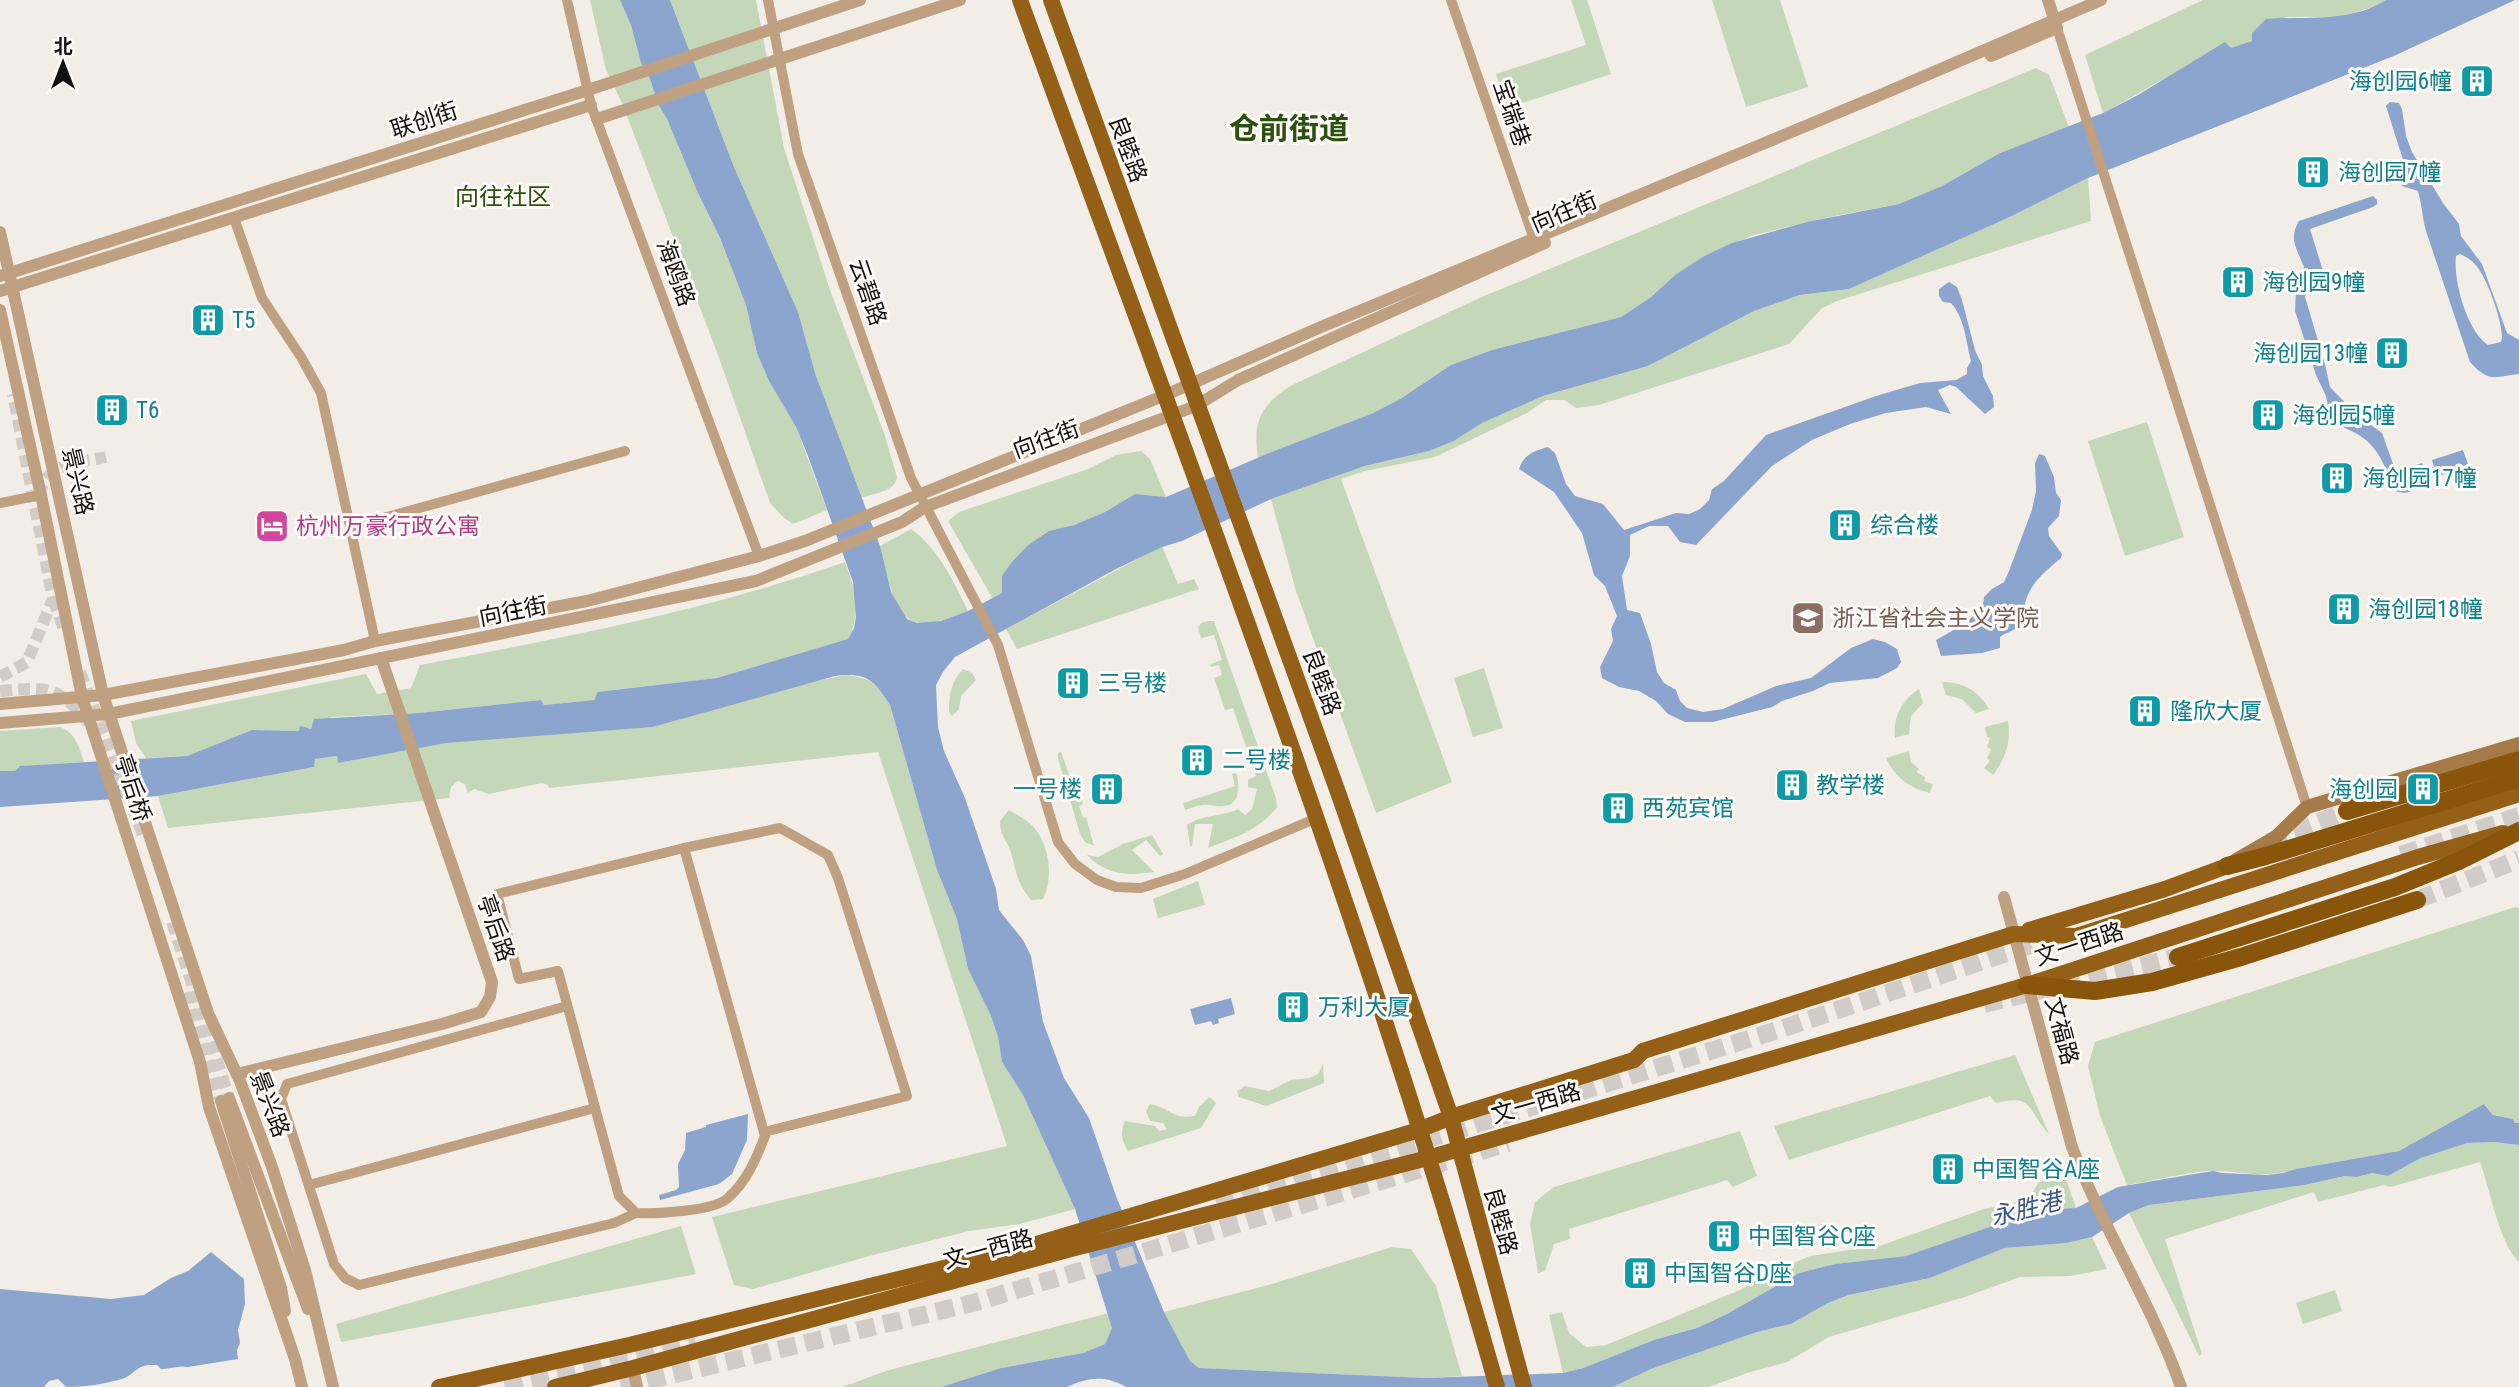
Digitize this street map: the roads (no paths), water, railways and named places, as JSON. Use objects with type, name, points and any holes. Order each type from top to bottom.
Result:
[{"type":"highway","points":[[2347,811],[2519,760]]},
{"type":"highway","points":[[2227,866],[2519,778]]},
{"type":"highway","points":[[2178,957],[2395,887],[2459,861],[2519,830]]},
{"type":"highway","points":[[2027,985],[2095,991],[2152,982],[2241,957],[2417,900]]},
{"type":"main road","points":[[1020,0],[1163,397],[1190,462],[1317,818],[1428,1158],[1497,1387]]},
{"type":"main road","name":"良睦路","points":[[1051,0],[1196,406],[1249,545],[1451,1117],[1524,1387]]},
{"type":"main road","points":[[2227,866],[2276,837],[2307,807],[2519,744]]},
{"type":"main road","name":"文一西路","points":[[2014,934],[2076,936],[2519,794]]},
{"type":"main road","name":"文一西路","points":[[439,1387],[655,1339],[1013,1251],[1147,1230],[1459,1150],[2027,985],[2418,857],[2519,830]]},
{"type":"main road","name":"文一西路","points":[[555,1387],[633,1368],[1065,1243],[1141,1214],[1419,1130],[1451,1117],[1634,1060],[1643,1051],[2165,889],[2227,866]]},
{"type":"street","name":"海鸥路","points":[[568,0],[591,105],[759,556]]},
{"type":"street","name":"云碧路","points":[[768,0],[798,154],[921,501],[968,584],[998,645],[1058,842],[1075,864],[1097,880],[1116,887],[1141,888],[1160,884],[1317,818]]},
{"type":"street","name":"联创街","points":[[4,275],[588,90],[860,0]]},
{"type":"street","points":[[597,120],[960,0]]},
{"type":"street","name":"宝瑞巷","points":[[1451,0],[1534,239]]},
{"type":"street","points":[[2048,0],[2307,807]]},
{"type":"street","name":"向往街","points":[[0,704],[103,695],[587,601],[759,556],[805,541],[897,505],[921,501],[1196,406],[1250,375],[1539,246],[2056,24],[2101,0]]},
{"type":"street","name":"向往街","points":[[0,723],[109,714],[756,582],[902,522],[921,501],[1321,327],[2056,24]]},
{"type":"street","name":"联创街","points":[[6,290],[591,105]]},
{"type":"street","points":[[234,218],[262,298],[321,393],[375,641]]},
{"type":"street","name":"景兴路","points":[[0,232],[6,290],[103,695],[118,739]]},
{"type":"street","name":"景兴路","points":[[0,310],[82,697],[96,740]]},
{"type":"street","points":[[351,527],[625,451]]},
{"type":"street","points":[[0,503],[41,495]]},
{"type":"street","name":"亭后路","points":[[237,1074],[442,1024],[481,1012],[490,998],[492,982],[381,658]]},
{"type":"street","name":"亭后桥","points":[[118,739],[152,842]]},
{"type":"street","name":"亭后桥","points":[[96,740],[200,1062],[209,1107],[295,1359]]},
{"type":"street","points":[[636,1213],[619,1196],[558,971],[519,979],[496,894],[684,848],[780,828],[828,855],[838,878],[907,1096],[764,1132]]},
{"type":"street","name":"景兴路","points":[[152,842],[208,1013],[237,1074],[272,1167],[305,1270],[333,1387]]},
{"type":"street","points":[[567,1006],[287,1084],[281,1099],[334,1264],[345,1278],[359,1285],[614,1223],[636,1213],[695,1209],[727,1200],[754,1166],[765,1136],[684,848]]},
{"type":"street","name":"文福路","points":[[2004,897],[2072,1147],[2181,1387]]},
{"type":"street","points":[[302,1387],[281,1287],[225,1099],[323,1348]]},
{"type":"street","points":[[309,1185],[595,1108]]},
{"type":"street","points":[[633,1368],[637,1387]]},
{"type":"water","points":[[620,0],[670,0],[734,167],[798,312],[816,376],[880,546],[891,592],[907,619],[917,623],[941,621],[968,611],[1002,593],[1002,576],[1012,562],[1027,546],[1049,531],[1074,525],[1105,512],[1135,494],[1166,497],[1274,451],[1371,414],[1400,399],[1451,365],[1492,350],[1621,317],[1651,297],[1675,275],[1704,256],[1732,243],[1807,222],[1899,204],[1942,186],[2000,153],[2103,113],[2225,42],[2231,48],[2252,41],[2252,33],[2266,19],[2343,15],[2358,12],[2386,0],[2515,0],[2396,55],[2088,178],[2012,216],[1849,289],[1800,295],[1754,311],[1648,366],[1543,396],[1482,423],[1454,441],[1429,451],[1365,466],[1271,499],[1116,569],[955,657],[936,685],[938,727],[944,751],[965,798],[996,889],[999,910],[1023,940],[1031,956],[1043,1022],[1064,1078],[1089,1118],[1116,1196],[1164,1312],[1190,1361],[1199,1368],[1426,1378],[1563,1373],[1583,1368],[1654,1340],[1697,1328],[1799,1273],[1835,1264],[1906,1256],[2041,1210],[2076,1208],[2118,1187],[2213,1171],[2267,1175],[2283,1173],[2399,1151],[2484,1104],[2493,1115],[2519,1123],[2519,1145],[2467,1143],[2421,1158],[2388,1176],[2372,1173],[2357,1177],[2345,1176],[2305,1185],[2149,1205],[2129,1213],[2092,1237],[2067,1243],[2005,1248],[1930,1278],[1849,1295],[1828,1303],[1791,1324],[1757,1332],[1651,1369],[1613,1387],[1126,1387],[1097,1379],[1067,1387],[941,1387],[1001,1368],[1083,1353],[1105,1344],[1112,1328],[1075,1209],[1023,1095],[1002,1062],[991,1016],[968,969],[957,919],[937,870],[890,705],[879,689],[868,680],[855,675],[835,676],[653,727],[446,743],[338,763],[337,756],[315,759],[314,767],[158,796],[0,807],[0,771],[15,771],[20,766],[187,756],[252,730],[299,731],[300,726],[311,729],[314,719],[419,713],[541,700],[544,705],[595,700],[597,692],[717,678],[848,639],[856,617],[853,582],[808,456],[796,427],[769,381],[757,353],[746,305],[720,238],[658,104]]},
{"type":"water","points":[[2390,102],[2399,103],[2412,152],[2459,224],[2461,236],[2482,264],[2507,333],[2519,340],[2519,374],[2487,376],[2470,362],[2426,231],[2418,191],[2402,186],[2399,175],[2403,169],[2403,160],[2386,106]],"holes":[[[2460,254],[2476,266],[2486,282],[2501,326],[2501,342],[2488,345],[2480,338],[2468,317],[2457,278],[2456,256]]]},
{"type":"water","points":[[2373,196],[2377,204],[2373,207],[2310,229],[2327,284],[2307,290],[2305,297],[2330,387],[2356,414],[2382,433],[2396,472],[2422,463],[2425,469],[2434,467],[2432,460],[2463,450],[2472,475],[2469,482],[2462,486],[2456,473],[2448,472],[2426,480],[2409,492],[2391,489],[2383,473],[2385,467],[2370,444],[2357,434],[2331,423],[2326,396],[2316,375],[2295,311],[2296,287],[2304,267],[2294,239],[2299,221]]},
{"type":"water","points":[[1949,282],[1957,287],[1962,300],[1983,376],[1993,396],[1994,407],[1985,414],[1956,387],[1950,385],[1938,390],[1951,414],[1926,407],[1886,413],[1812,440],[1772,466],[1696,545],[1680,542],[1668,526],[1649,526],[1630,535],[1630,556],[1622,576],[1627,610],[1640,613],[1657,672],[1664,683],[1676,690],[1680,701],[1687,708],[1703,712],[1723,709],[1776,686],[1811,678],[1851,648],[1873,639],[1897,649],[1901,662],[1897,668],[1878,678],[1830,683],[1772,707],[1713,722],[1685,722],[1668,714],[1656,701],[1639,691],[1619,687],[1602,678],[1600,667],[1613,641],[1611,629],[1617,616],[1605,586],[1594,575],[1582,533],[1554,492],[1519,469],[1524,460],[1534,452],[1548,447],[1555,453],[1566,484],[1575,496],[1603,504],[1624,530],[1676,513],[1689,514],[1700,509],[1709,500],[1712,489],[1724,481],[1766,435],[1876,396],[1920,383],[1956,380],[1967,374],[1971,361],[1962,323],[1951,303],[1943,302],[1939,296],[1939,289]]},
{"type":"water","points":[[2039,454],[2045,456],[2054,477],[2056,493],[2061,500],[2059,516],[2048,528],[2049,536],[2062,554],[2061,558],[2040,576],[2032,587],[2021,623],[2000,637],[2000,648],[1982,653],[1941,656],[1936,640],[1973,616],[1983,604],[1984,597],[2004,582],[2032,510],[2036,491],[2035,463]]},
{"type":"water","points":[[1231,998],[1235,1014],[1218,1019],[1219,1023],[1213,1025],[1211,1021],[1195,1025],[1190,1009]]},
{"type":"water","points":[[748,1114],[747,1140],[732,1174],[719,1184],[660,1200],[659,1195],[679,1187],[678,1164],[685,1150],[686,1133]]},
{"type":"water","points":[[211,1252],[244,1279],[245,1304],[238,1330],[238,1359],[164,1369],[157,1365],[144,1366],[122,1379],[87,1386],[66,1387],[58,1379],[49,1381],[44,1387],[0,1387],[0,1289],[111,1299],[144,1295],[188,1271]]},
{"type":"tunnel","points":[[0,677],[27,662],[53,599],[13,394]]},
{"type":"tunnel","points":[[39,495],[43,484],[56,470],[106,457]]},
{"type":"tunnel","points":[[53,599],[64,629]]},
{"type":"tunnel","points":[[80,672],[143,835]]},
{"type":"tunnel","points":[[0,691],[50,691],[69,701],[88,723]]},
{"type":"tunnel","points":[[2269,842],[2347,811]]},
{"type":"tunnel","points":[[2401,855],[2519,816]]},
{"type":"tunnel","points":[[2417,900],[2519,859]]},
{"type":"tunnel","points":[[172,922],[229,1098]]},
{"type":"tunnel","points":[[1217,1205],[1784,1028],[2057,936]]},
{"type":"tunnel","points":[[1984,1004],[2178,957]]},
{"type":"tunnel","points":[[184,993],[221,1101]]},
{"type":"tunnel","points":[[621,1387],[973,1303],[1508,1143]]},
{"type":"tunnel","points":[[505,1387],[696,1344]]},
{"type":"place","name":"海创园6幢","points":[[2477,81]]},
{"type":"place","name":"海创园7幢","points":[[2313,172]]},
{"type":"place","name":"海创园9幢","points":[[2238,282]]},
{"type":"place","name":"T5","points":[[208,320]]},
{"type":"place","name":"海创园13幢","points":[[2392,353]]},
{"type":"place","name":"T6","points":[[112,410]]},
{"type":"place","name":"海创园5幢","points":[[2268,415]]},
{"type":"place","name":"海创园17幢","points":[[2337,478]]},
{"type":"place","name":"综合楼","points":[[1845,525]]},
{"type":"place","name":"杭州万豪行政公寓","points":[[272,526]]},
{"type":"place","name":"海创园18幢","points":[[2344,609]]},
{"type":"place","name":"浙江省社会主义学院","points":[[1808,618]]},
{"type":"place","name":"三号楼","points":[[1073,683]]},
{"type":"place","name":"隆欣大厦","points":[[2145,711]]},
{"type":"place","name":"二号楼","points":[[1197,760]]},
{"type":"place","name":"教学楼","points":[[1792,785]]},
{"type":"place","name":"一号楼","points":[[1107,789]]},
{"type":"place","name":"海创园","points":[[2423,789]]},
{"type":"place","name":"西苑宾馆","points":[[1618,808]]},
{"type":"place","name":"万利大厦","points":[[1293,1007]]},
{"type":"place","name":"中国智谷A座","points":[[1948,1169]]},
{"type":"place","name":"中国智谷C座","points":[[1724,1236]]},
{"type":"place","name":"中国智谷D座","points":[[1640,1273]]},
{"type":"district","name":"仓前街道","points":[[1289,129]]},
{"type":"district","name":"向往社区","points":[[503,197]]},
{"type":"water label","name":"永胜港","points":[[2026,1209]]}]
